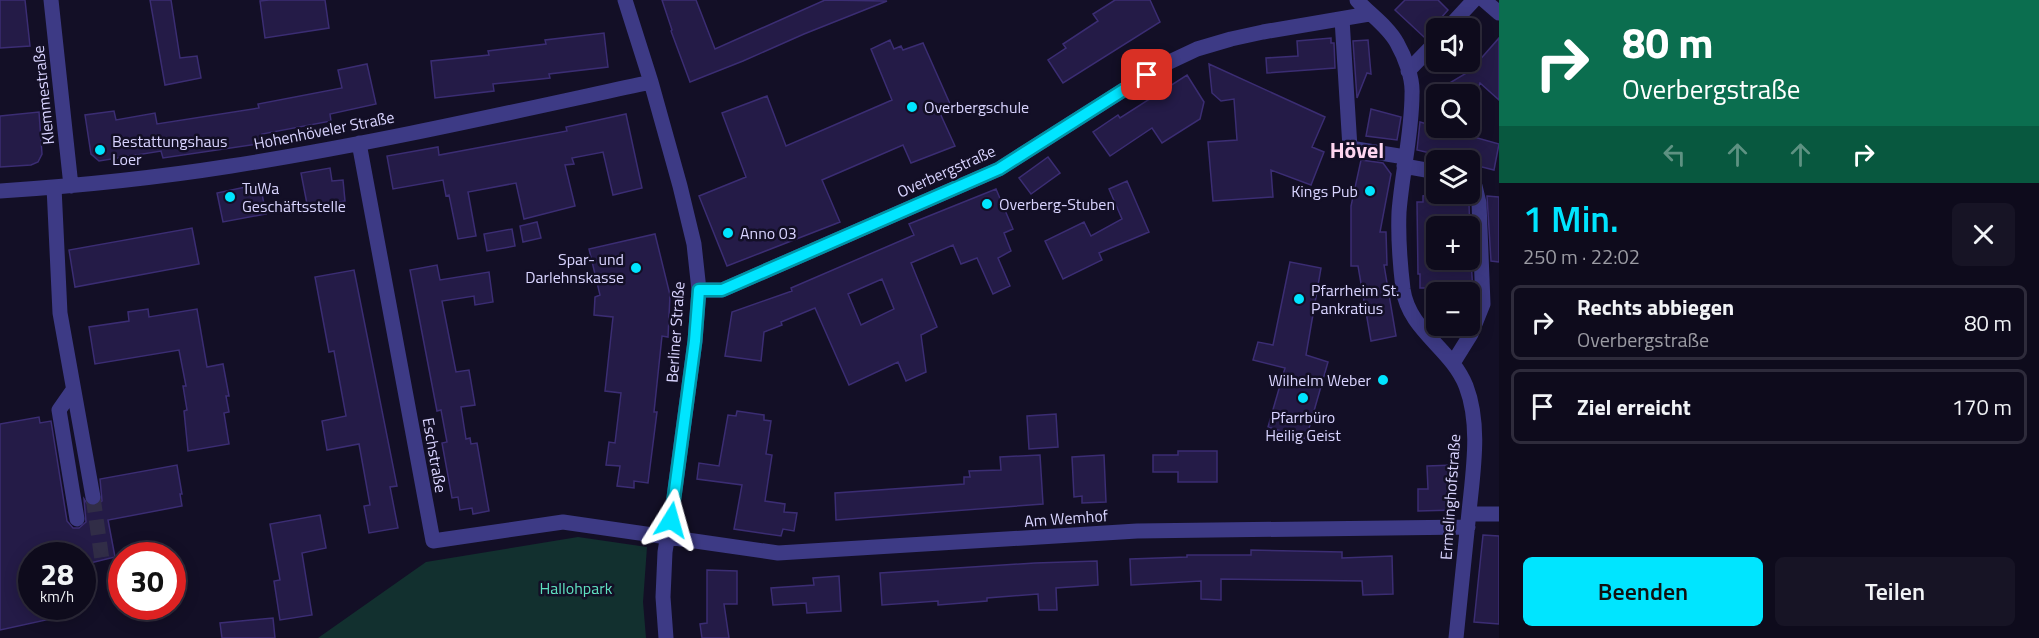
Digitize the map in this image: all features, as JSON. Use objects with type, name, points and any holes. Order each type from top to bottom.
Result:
[{"type":"street","name":"Klemmestraße","points":[[51,0],[71,186]]},
{"type":"street","name":"Berliner Straße","points":[[625,0],[651,82],[694,244],[699,290],[695,341],[665,552],[663,597],[666,638]]},
{"type":"street","name":"Ermelinghofstraße","points":[[1357,0],[1397,42],[1408,71],[1412,93],[1399,213],[1400,262],[1408,310],[1454,363],[1465,382],[1472,401],[1474,457],[1455,638]]},
{"type":"street","points":[[1457,18],[1474,0]]},
{"type":"street","points":[[1484,0],[1499,13]]},
{"type":"street","name":"Overbergstraße","points":[[699,290],[722,290],[999,169],[1163,65],[1197,50],[1263,32],[1369,14]]},
{"type":"street","points":[[1342,19],[1350,148],[1426,168]]},
{"type":"street","points":[[1408,71],[1426,52]]},
{"type":"street","name":"Hohenhöveler Straße","points":[[0,191],[54,188],[231,166],[359,143],[651,82]]},
{"type":"street","name":"Eschstraße","points":[[359,143],[433,541],[563,522],[668,536]]},
{"type":"street","points":[[54,188],[60,313],[93,497]]},
{"type":"street","points":[[1454,363],[1471,334],[1483,304],[1479,204]]},
{"type":"street","points":[[72,390],[59,410],[77,519]]},
{"type":"street","name":"Am Wemhof","points":[[668,536],[778,553],[1137,531],[1468,521],[1499,514]]},
{"type":"green space","name":"Hallohpark","points":[[578,537],[647,547],[643,602],[646,638],[318,638],[426,562]]},
{"type":"building","points":[[0,0],[25,0],[30,46],[0,48]]},
{"type":"building","points":[[150,0],[171,0],[180,58],[197,56],[201,78],[165,85]]},
{"type":"building","points":[[325,0],[329,28],[265,38],[260,1]]},
{"type":"building","points":[[662,0],[696,0],[715,49],[825,0],[887,1],[690,82]]},
{"type":"building","points":[[1115,0],[1150,0],[1160,22],[1063,83],[1048,60],[1066,48],[1063,44],[1098,21],[1093,14]]},
{"type":"building","points":[[1405,0],[1438,0],[1448,10],[1441,18],[1426,18],[1424,37],[1395,10]]},
{"type":"building","points":[[604,33],[608,67],[549,74],[550,78],[493,84],[494,91],[435,98],[431,61],[489,55],[488,51],[546,44],[545,40]]},
{"type":"building","points":[[1331,38],[1331,43],[1334,43],[1335,68],[1267,73],[1266,58],[1298,56],[1297,41]]},
{"type":"building","points":[[1499,38],[1499,100],[1480,83],[1448,84],[1468,72],[1480,72],[1480,60]]},
{"type":"building","points":[[890,40],[894,49],[901,46],[903,50],[923,43],[951,106],[939,111],[955,146],[911,163],[903,145],[822,180],[840,222],[727,266],[699,196],[746,177],[722,113],[767,96],[786,146],[892,100],[871,49]]},
{"type":"building","points":[[1368,40],[1371,74],[1367,73],[1357,98],[1353,41]]},
{"type":"building","points":[[367,64],[376,104],[330,114],[331,121],[262,134],[264,143],[163,158],[161,151],[99,161],[91,154],[85,115],[114,111],[116,120],[155,113],[157,124],[259,108],[258,104],[342,88],[338,70]]},
{"type":"building","points":[[1209,64],[1325,117],[1312,147],[1324,152],[1311,185],[1271,170],[1273,197],[1213,201],[1208,142],[1237,140],[1234,99],[1221,101],[1212,93]]},
{"type":"building","points":[[1187,75],[1204,102],[1200,119],[1162,143],[1152,128],[1110,156],[1093,132],[1118,115],[1120,118]]},
{"type":"building","points":[[1371,109],[1401,117],[1397,140],[1366,136]]},
{"type":"building","points":[[39,112],[42,154],[38,162],[31,165],[0,167],[0,116]]},
{"type":"building","points":[[626,114],[642,188],[613,195],[603,152],[572,158],[574,164],[565,165],[575,206],[524,219],[516,183],[468,192],[476,236],[458,239],[449,195],[446,196],[443,180],[393,189],[387,156],[438,147],[439,155],[567,131],[566,127]]},
{"type":"building","points":[[1420,122],[1426,124],[1426,138],[1477,138],[1499,144],[1494,170],[1480,166],[1480,150],[1426,150],[1426,152],[1417,150]]},
{"type":"building","points":[[1048,157],[1060,173],[1031,194],[1019,178]]},
{"type":"building","points":[[1361,160],[1383,163],[1391,174],[1380,232],[1386,232],[1387,265],[1384,265],[1396,336],[1371,341],[1358,266],[1351,266],[1351,206]]},
{"type":"building","points":[[330,168],[332,181],[343,180],[345,201],[308,209],[301,173]]},
{"type":"building","points":[[1127,181],[1149,232],[1099,253],[1102,260],[1063,279],[1045,241],[1084,222],[1091,236],[1122,219],[1109,189]]},
{"type":"building","points":[[260,184],[266,214],[223,222],[217,193]]},
{"type":"building","points":[[996,189],[1013,229],[1004,233],[1011,251],[998,258],[1010,286],[993,294],[977,258],[961,264],[953,245],[911,263],[937,327],[921,335],[926,372],[906,381],[898,362],[849,385],[815,308],[781,322],[782,325],[764,332],[761,361],[725,356],[732,312],[792,291],[791,288],[914,235],[909,224]],"holes":[[[882,279],[894,309],[861,325],[848,294]]]},
{"type":"building","points":[[1426,195],[1426,204],[1469,204],[1470,216],[1426,216],[1426,270],[1472,270],[1472,282],[1426,282],[1426,288],[1420,288],[1417,202],[1423,202],[1423,196]]},
{"type":"building","points":[[1487,196],[1499,197],[1499,262],[1491,261]]},
{"type":"building","points":[[537,222],[541,238],[523,242],[520,226]]},
{"type":"building","points":[[192,228],[199,264],[75,287],[69,250]]},
{"type":"building","points":[[512,229],[515,246],[487,251],[484,234]]},
{"type":"building","points":[[655,234],[670,295],[668,337],[662,336],[654,412],[657,412],[648,483],[634,481],[634,488],[617,486],[620,466],[606,465],[609,442],[615,443],[621,393],[605,391],[613,317],[594,315],[595,297],[600,295],[589,249]]},
{"type":"building","points":[[1290,262],[1321,268],[1306,355],[1328,362],[1306,439],[1268,427],[1285,368],[1253,360],[1258,342],[1273,345]]},
{"type":"building","points":[[437,265],[440,280],[489,272],[493,302],[475,305],[474,296],[442,301],[456,372],[469,370],[475,405],[461,407],[466,439],[470,438],[471,444],[477,443],[489,511],[473,514],[472,508],[460,510],[458,497],[452,498],[442,443],[447,442],[441,410],[437,411],[410,270]]},
{"type":"building","points":[[354,270],[397,486],[390,487],[398,528],[369,533],[364,506],[370,505],[359,444],[327,450],[322,421],[346,416],[334,351],[329,352],[315,277]]},
{"type":"building","points":[[148,309],[149,317],[197,309],[207,367],[223,364],[229,396],[226,396],[229,412],[224,413],[229,444],[188,451],[184,411],[187,410],[183,386],[186,386],[179,350],[95,364],[89,327],[129,321],[128,312]]},
{"type":"building","points":[[737,411],[764,415],[764,420],[771,421],[766,454],[772,455],[765,501],[785,504],[784,512],[797,513],[794,531],[783,529],[781,536],[734,529],[742,485],[697,479],[699,463],[719,466],[728,415],[736,416]]},
{"type":"building","points":[[1056,414],[1058,447],[1029,449],[1027,416]]},
{"type":"building","points":[[39,417],[40,423],[51,421],[67,521],[73,528],[79,528],[86,522],[84,499],[89,506],[94,507],[102,501],[100,479],[177,465],[182,506],[108,520],[112,542],[108,542],[108,559],[96,562],[96,542],[18,542],[18,620],[46,620],[0,630],[0,424]]},
{"type":"building","points":[[1178,451],[1217,451],[1217,482],[1178,482],[1178,472],[1153,472],[1153,455],[1178,455]]},
{"type":"building","points":[[1040,455],[1043,504],[836,520],[835,493],[964,484],[964,477],[970,477],[969,471],[1001,470],[1000,457]]},
{"type":"building","points":[[1104,455],[1106,502],[1082,503],[1082,496],[1074,497],[1072,457]]},
{"type":"building","points":[[1454,465],[1455,510],[1418,511],[1418,489],[1428,489],[1427,466]]},
{"type":"building","points":[[320,515],[326,548],[302,553],[312,615],[280,620],[274,581],[280,580],[270,524]]},
{"type":"building","points":[[1483,535],[1499,536],[1499,624],[1474,622]]},
{"type":"building","points":[[1251,550],[1342,552],[1342,558],[1392,556],[1393,594],[1363,595],[1362,581],[1221,579],[1221,600],[1201,599],[1201,581],[1131,585],[1130,559],[1187,557],[1187,555],[1251,555]]},
{"type":"building","points":[[1097,561],[1098,585],[1056,588],[1057,610],[1039,610],[1038,594],[938,605],[938,601],[882,605],[880,573]]},
{"type":"building","points":[[707,570],[737,571],[737,604],[724,604],[729,638],[702,638],[700,624],[707,623]]},
{"type":"building","points":[[839,576],[841,611],[807,613],[806,603],[773,605],[771,588],[814,585],[813,578]]},
{"type":"building","points":[[273,618],[275,638],[222,638],[220,623]]},
{"type":"tunnel","points":[[93,497],[102,560]]},
{"type":"place","name":"Overbergschule","points":[[912,107]]},
{"type":"place","name":"Bestattungshaus Loer","points":[[100,150]]},
{"type":"place","name":"Kings Pub","points":[[1370,191]]},
{"type":"place","name":"TuWa Geschäftsstelle","points":[[230,197]]},
{"type":"place","name":"Overberg-Stuben","points":[[987,204]]},
{"type":"place","name":"Anno 03","points":[[728,233]]},
{"type":"place","name":"Spar- und Darlehnskasse","points":[[636,268]]},
{"type":"place","name":"Pfarrheim St. Pankratius","points":[[1299,299]]},
{"type":"place","name":"Wilhelm Weber","points":[[1383,380]]},
{"type":"place","name":"Pfarrbüro Heilig Geist","points":[[1303,398]]},
{"type":"district","name":"Hövel","points":[[1357,150]]},
{"type":"route","points":[[671,520],[695,341],[699,290],[722,290],[999,169],[1147,75]]}]
